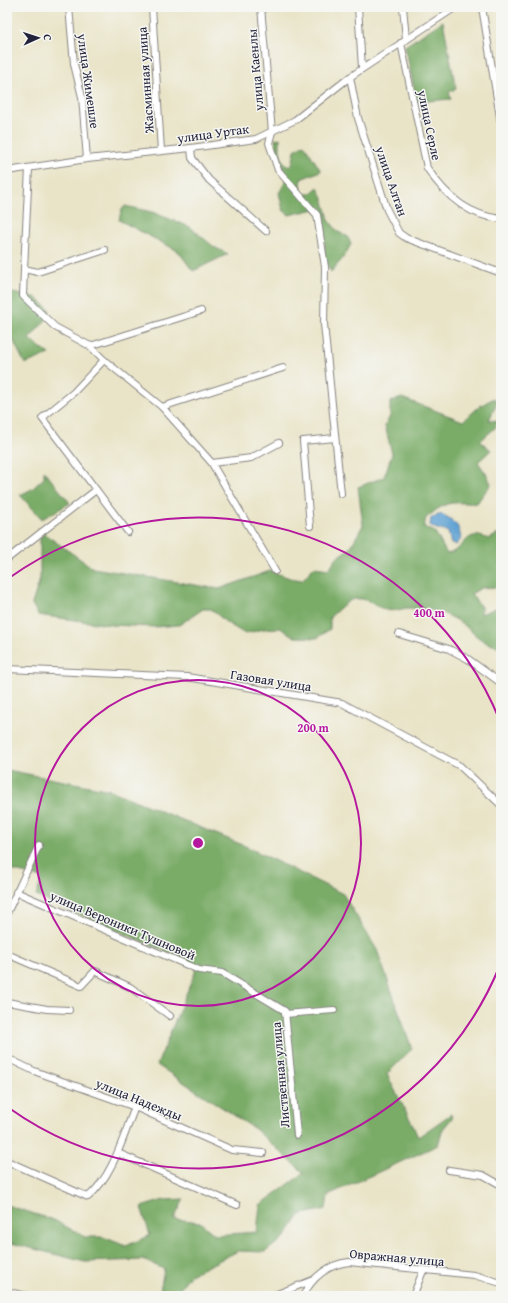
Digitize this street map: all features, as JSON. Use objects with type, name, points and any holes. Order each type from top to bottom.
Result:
[{"type":"street","name":"улица Жимешле","points":[[69,7],[74,64],[82,97],[87,159]]},
{"type":"street","name":"Жасминная улица","points":[[152,7],[161,151]]},
{"type":"street","name":"улица Каенлы","points":[[261,7],[272,132],[269,143],[278,170],[317,215],[325,267],[324,324],[341,494]]},
{"type":"street","points":[[358,7],[362,68]]},
{"type":"street","name":"улица Серле","points":[[403,7],[404,41],[427,168],[435,180],[456,202],[471,211],[492,218],[501,219]]},
{"type":"street","name":"улица Уртак","points":[[8,170],[87,159],[191,148],[256,138],[272,132],[295,120],[362,68],[456,7]]},
{"type":"street","points":[[482,7],[501,123]]},
{"type":"street","name":"улица Алтан","points":[[350,77],[358,118],[378,182],[388,210],[399,233],[406,238],[501,273]]},
{"type":"street","points":[[191,148],[192,158],[209,180],[266,231]]},
{"type":"street","points":[[7,162],[8,170]]},
{"type":"street","points":[[29,168],[23,296],[55,327],[90,346],[104,360],[162,407],[212,463],[275,571]]},
{"type":"street","points":[[24,269],[38,272],[105,250]]},
{"type":"street","points":[[90,346],[201,311]]},
{"type":"street","points":[[104,360],[74,392],[42,418],[128,532]]},
{"type":"street","points":[[162,407],[283,368]]},
{"type":"street","points":[[310,526],[303,441],[335,438]]},
{"type":"street","points":[[212,463],[251,458],[279,444]]},
{"type":"street","points":[[7,559],[96,490]]},
{"type":"street","points":[[399,634],[449,649],[468,659],[501,683]]},
{"type":"street","name":"Газовая улица","points":[[7,669],[187,677],[342,703],[460,766],[501,805]]},
{"type":"street","points":[[7,913],[39,845]]},
{"type":"street","name":"улица Вероники Тушновой","points":[[16,892],[200,970],[222,973]]},
{"type":"street","points":[[7,954],[81,986],[95,971],[130,987],[170,1016]]},
{"type":"street","name":"Лиственная улица","points":[[222,973],[285,1012],[297,1135]]},
{"type":"street","points":[[7,1002],[47,1009],[69,1010]]},
{"type":"street","name":"Лиственная улица","points":[[285,1014],[334,1010]]},
{"type":"street","name":"улица Надежды","points":[[7,1058],[34,1071],[135,1108],[232,1150],[264,1153]]},
{"type":"street","points":[[7,1161],[88,1197],[98,1189],[118,1153],[135,1108]]},
{"type":"street","points":[[118,1153],[237,1205]]},
{"type":"street","points":[[449,1170],[483,1175],[501,1185]]},
{"type":"street","name":"Овражная улица","points":[[304,1296],[313,1280],[338,1263],[362,1262],[423,1271],[474,1275],[501,1282]]},
{"type":"street","points":[[413,1296],[423,1271]]},
{"type":"street","points":[[272,1296],[313,1280]]},
{"type":"street","points":[[7,1292],[28,1296]]},
{"type":"green space","points":[[443,21],[456,89],[449,92],[451,99],[417,102],[405,46]]},
{"type":"green space","points":[[280,138],[282,158],[289,167],[292,165],[295,150],[304,144],[321,171],[301,179],[302,194],[310,194],[318,187],[324,201],[329,220],[338,232],[347,236],[351,244],[344,257],[331,272],[323,256],[325,244],[320,217],[315,209],[289,215],[283,210],[279,193],[287,179],[276,147],[275,139]]},
{"type":"green space","points":[[125,206],[152,212],[190,227],[214,247],[228,254],[193,271],[178,251],[119,220],[121,211]]},
{"type":"green space","points":[[7,292],[35,297],[50,310],[45,321],[29,339],[49,354],[25,364],[13,340],[7,334]]},
{"type":"green space","points":[[402,398],[463,421],[480,406],[494,398],[497,403],[489,420],[498,421],[495,428],[480,441],[491,450],[478,462],[491,484],[477,503],[450,503],[442,506],[426,518],[424,527],[435,532],[447,554],[459,548],[470,537],[481,536],[489,539],[501,532],[501,584],[496,587],[481,588],[471,594],[481,607],[481,614],[501,606],[501,647],[485,642],[463,624],[439,612],[412,608],[388,611],[360,599],[351,600],[346,603],[330,617],[330,629],[317,638],[295,637],[280,628],[263,629],[245,634],[227,623],[211,609],[203,609],[179,625],[154,627],[111,625],[38,615],[32,604],[40,579],[40,538],[43,533],[93,568],[219,589],[270,571],[290,578],[302,580],[314,567],[329,569],[336,558],[350,548],[363,525],[358,487],[384,477],[392,454],[385,426],[390,416],[390,402]]},
{"type":"green space","points":[[44,471],[70,503],[42,519],[20,495],[32,489],[44,478]]},
{"type":"green space","points":[[7,770],[110,790],[245,846],[343,894],[377,950],[412,1049],[387,1074],[418,1137],[451,1114],[452,1118],[443,1129],[438,1145],[328,1195],[326,1209],[300,1215],[286,1236],[265,1252],[238,1251],[190,1275],[174,1296],[159,1296],[164,1269],[143,1260],[85,1262],[7,1242],[7,1205],[56,1221],[85,1237],[103,1237],[126,1246],[150,1235],[141,1207],[164,1200],[184,1199],[174,1219],[200,1222],[215,1235],[257,1232],[260,1205],[304,1173],[255,1129],[157,1065],[198,965],[36,896],[42,878],[7,869]]},
{"type":"water","points":[[441,514],[453,521],[459,530],[461,539],[456,545],[451,544],[448,532],[434,528],[430,525],[431,518]]}]
